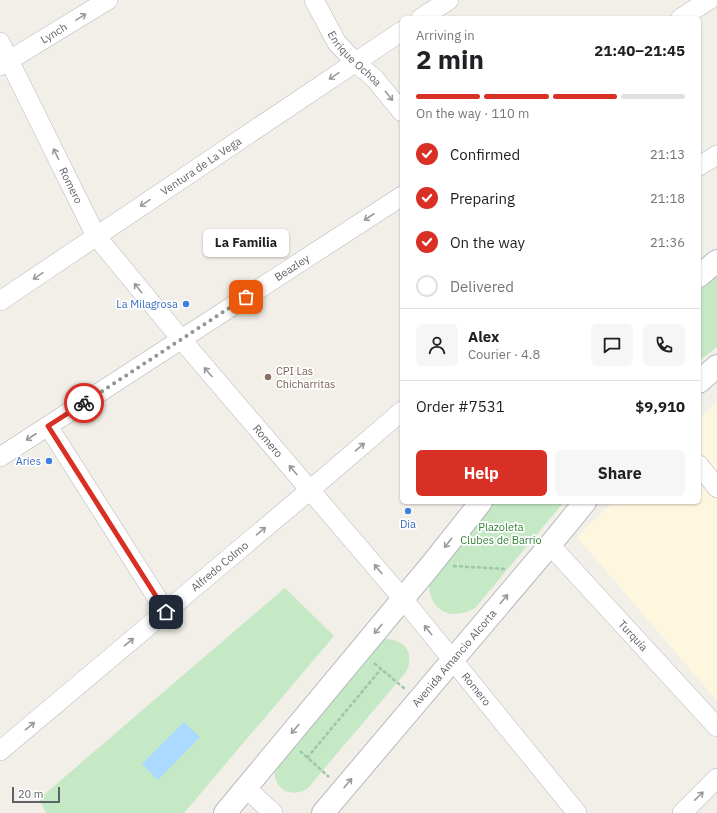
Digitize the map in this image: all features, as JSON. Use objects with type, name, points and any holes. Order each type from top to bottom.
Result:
[{"type":"main road","points":[[701,274],[717,261]]},
{"type":"main road","points":[[701,380],[717,366]]},
{"type":"main road","points":[[225,813],[431,565],[479,504]]},
{"type":"main road","name":"Avenida Amancio Alcorta","points":[[323,813],[583,504]]},
{"type":"street","name":"Lynch","points":[[5,64],[108,0]]},
{"type":"street","name":"Enrique Ochoa","points":[[314,0],[337,43],[355,62],[375,79],[400,110]]},
{"type":"street","points":[[425,16],[449,0]]},
{"type":"street","points":[[684,16],[709,0]]},
{"type":"street","name":"Ventura de La Vega","points":[[0,301],[400,32]]},
{"type":"street","name":"Romero","points":[[0,42],[5,64],[96,236],[181,340],[403,599],[577,813]]},
{"type":"street","points":[[701,165],[717,155]]},
{"type":"street","name":"Beazley","points":[[0,457],[400,197]]},
{"type":"street","name":"Alfredo Colmo","points":[[0,751],[400,413]]},
{"type":"street","points":[[48,426],[166,612]]},
{"type":"street","points":[[701,468],[717,488]]},
{"type":"street","name":"Turquía","points":[[550,545],[717,727]]},
{"type":"street","points":[[682,813],[717,778]]},
{"type":"street","points":[[246,788],[273,813]]},
{"type":"path","points":[[431,565],[529,570]]},
{"type":"path","points":[[360,651],[418,700]]},
{"type":"path","points":[[307,758],[381,669]]},
{"type":"path","points":[[286,739],[343,789]]},
{"type":"shaded area","points":[[717,402],[717,701],[577,537],[611,504],[701,504],[701,417]]},
{"type":"green space","points":[[717,271],[717,347],[701,359],[701,284]]},
{"type":"green space","name":"Plazoleta Clubes de Barrio","points":[[489,504],[562,504],[475,608],[457,614],[442,611],[432,599],[429,581]]},
{"type":"green space","points":[[285,588],[334,636],[184,813],[46,813],[39,799]]},
{"type":"green space","points":[[385,639],[398,642],[406,649],[409,654],[409,665],[406,672],[307,789],[295,793],[284,790],[277,783],[274,771],[378,642]]},
{"type":"water","points":[[184,722],[200,737],[158,780],[142,764]]},
{"type":"way so far","points":[[84,403],[246,297]]},
{"type":"place","name":"La Familia","points":[[246,297]]},
{"type":"place","name":"La Milagrosa","points":[[186,304]]},
{"type":"place","name":"CPI Las Chicharritas","points":[[268,377]]},
{"type":"place","name":"Aries","points":[[49,461]]},
{"type":"place","name":"Dia","points":[[408,511]]},
{"type":"route","points":[[84,403],[48,426],[166,612]]}]
